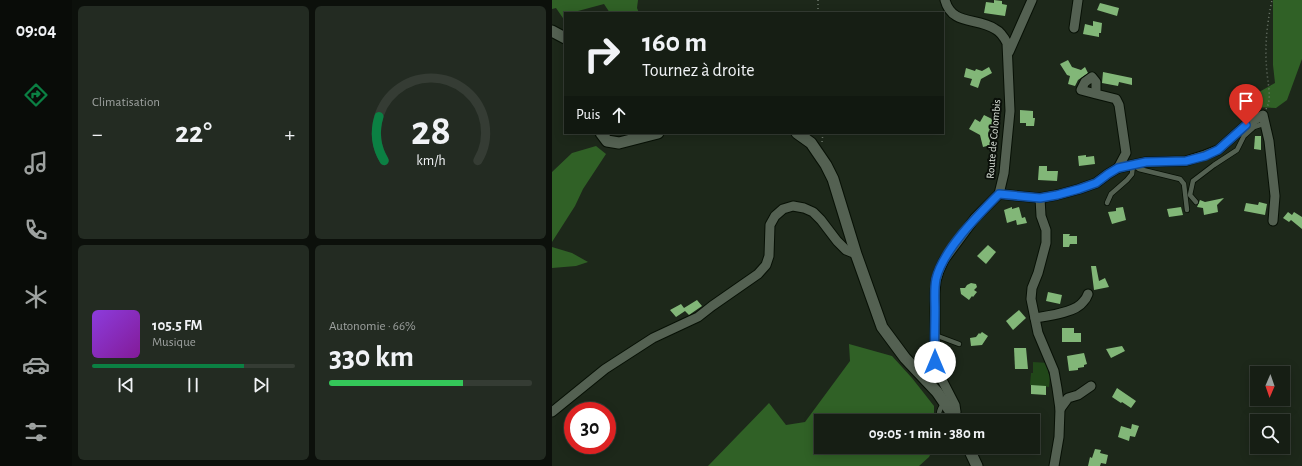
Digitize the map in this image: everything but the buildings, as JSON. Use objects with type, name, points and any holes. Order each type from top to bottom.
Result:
[{"type":"street","points":[[945,0],[952,14],[958,18],[993,28],[1002,34],[1007,43],[1008,53]]},
{"type":"street","points":[[1008,53],[1032,0]]},
{"type":"street","points":[[1074,28],[1078,0]]},
{"type":"street","points":[[552,30],[564,37]]},
{"type":"street","name":"Route de Colombis","points":[[956,414],[955,405],[938,372],[935,362],[936,281],[944,260],[975,218],[999,194],[1004,172],[1010,111],[1008,53]]},
{"type":"street","points":[[1096,94],[1116,100],[1119,105],[1126,153],[1118,168]]},
{"type":"street","points":[[999,194],[1040,198],[1079,189],[1096,183],[1118,168],[1133,164],[1146,162],[1186,161],[1205,156],[1218,150],[1246,125],[1264,119],[1269,141],[1275,196],[1272,221]]},
{"type":"street","points":[[602,134],[607,141],[619,143],[654,134]]},
{"type":"street","points":[[798,134],[811,143],[826,165],[838,194],[856,254],[882,327],[905,358],[944,402],[952,414]]},
{"type":"street","points":[[1040,198],[1041,216],[1046,230],[1044,251],[1032,288],[1031,299],[1038,333],[1054,371],[1060,409],[1057,465]]},
{"type":"street","points":[[552,412],[605,369],[653,338],[698,317],[758,274],[766,265],[769,256],[770,225],[775,216],[783,209],[793,206],[804,208],[813,212],[846,250],[856,254]]},
{"type":"street","points":[[1035,318],[1066,312],[1082,304],[1088,294]]},
{"type":"street","points":[[1060,409],[1068,398],[1078,395],[1091,386]]},
{"type":"street","points":[[971,454],[977,466]]},
{"type":"lane","points":[[1196,202],[1190,194],[1193,181],[1237,150],[1244,136],[1264,119]]},
{"type":"lane","points":[[1107,203],[1111,194],[1132,174],[1133,164]]},
{"type":"lane","points":[[1133,164],[1139,169],[1180,179],[1184,184],[1187,210]]},
{"type":"lane","points":[[935,335],[959,344]]},
{"type":"lane","points":[[939,414],[940,408],[944,402]]},
{"type":"path","points":[[818,0],[818,12]]},
{"type":"path","points":[[1264,119],[1270,94],[1265,61],[1269,14],[1272,0]]},
{"type":"green space","points":[[552,0],[638,0],[637,8],[639,12],[609,12],[604,4],[578,12],[564,12],[564,20],[556,8],[552,9]]},
{"type":"green space","points":[[1273,0],[1302,0],[1302,59],[1287,100],[1276,108],[1254,107],[1259,92],[1275,83],[1273,65]]},
{"type":"green space","points":[[596,146],[606,154],[583,189],[575,206],[552,242],[552,172],[572,153]]},
{"type":"green space","points":[[552,247],[572,253],[588,262],[576,266],[552,268]]},
{"type":"green space","points":[[849,344],[892,356],[934,406],[934,414],[814,414],[814,454],[930,454],[919,466],[708,466],[769,403],[786,425],[805,422],[850,361]]},
{"type":"green space","points":[[1033,362],[1049,363],[1049,387],[1030,385],[1031,373],[1033,373]]},
{"type":"route","points":[[935,362],[935,293],[939,271],[944,260],[975,218],[999,194],[1040,198],[1057,195],[1096,183],[1118,168],[1133,164],[1146,162],[1186,161],[1205,156],[1218,150],[1246,125]]}]
